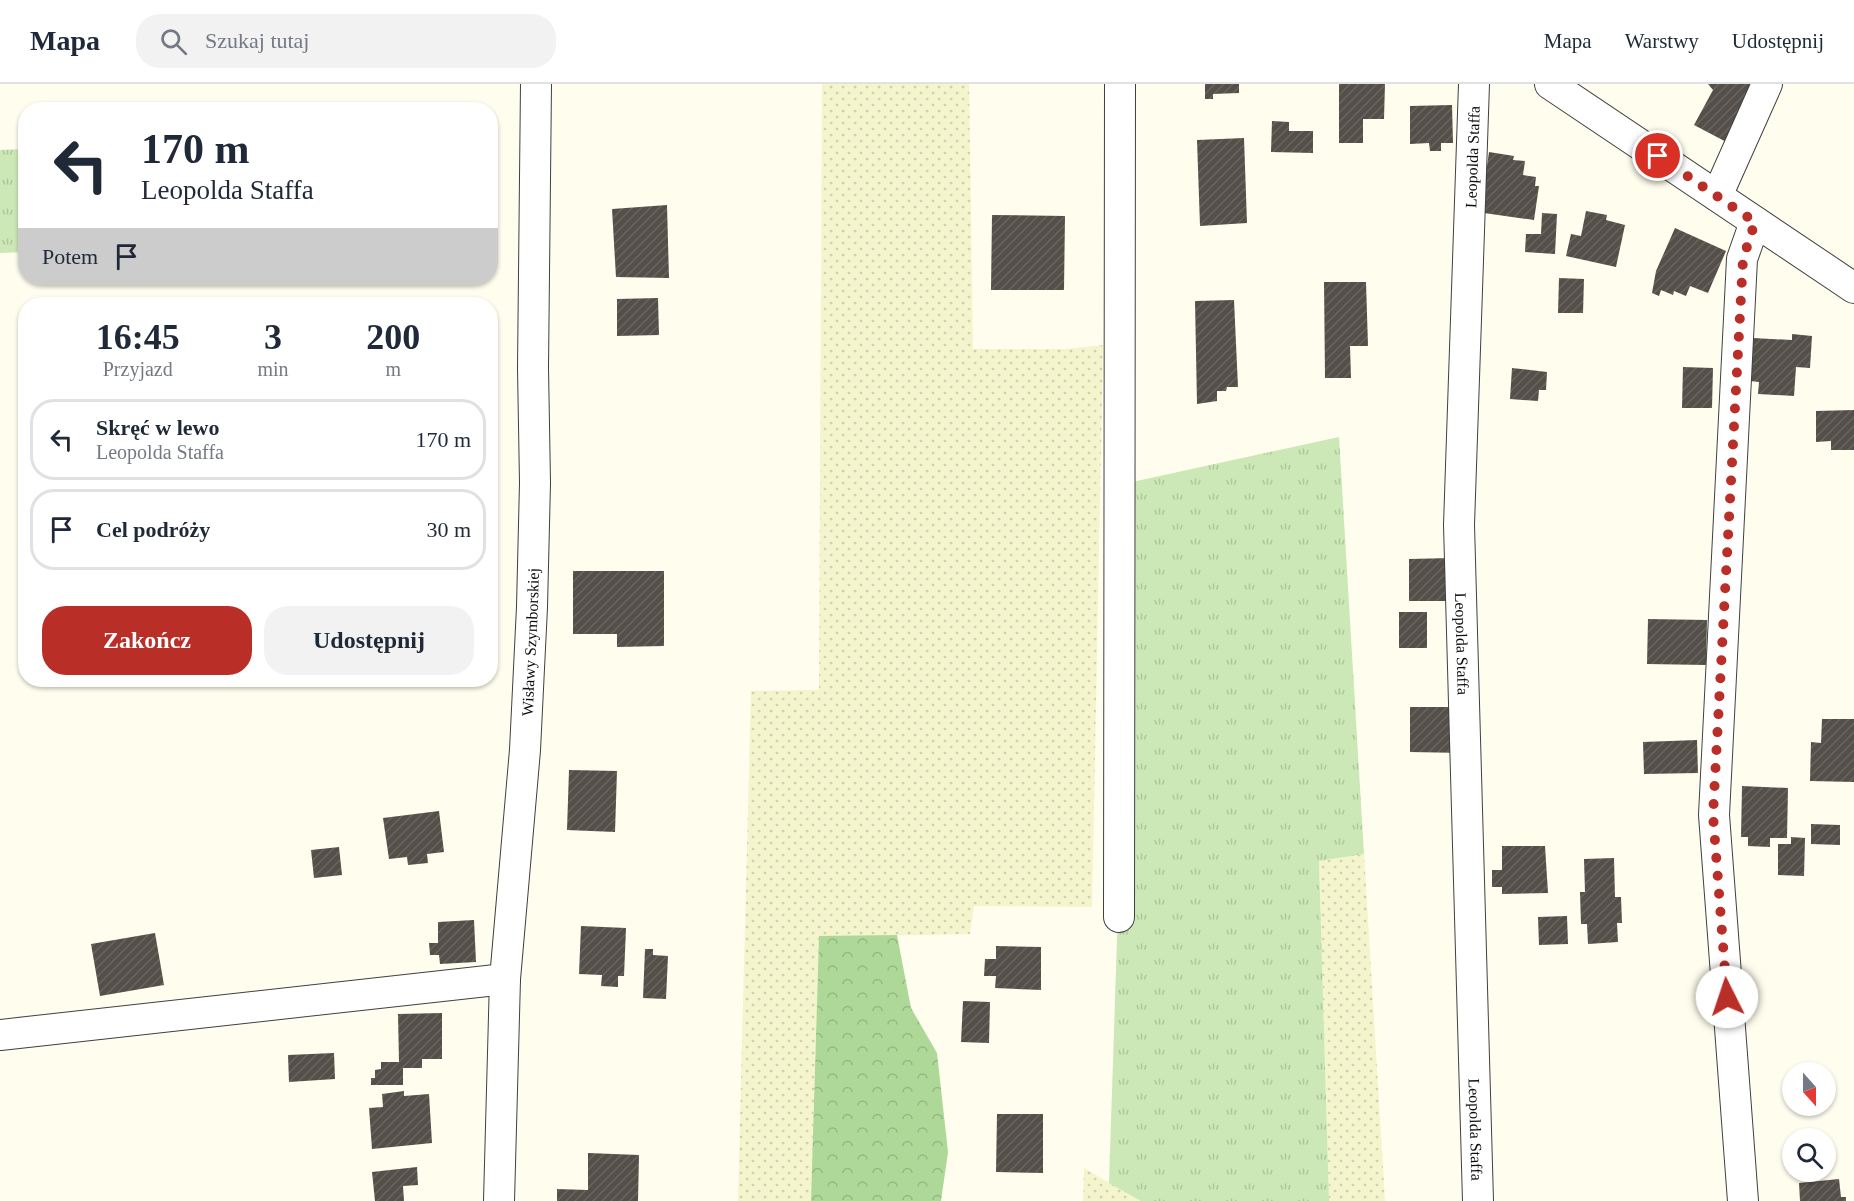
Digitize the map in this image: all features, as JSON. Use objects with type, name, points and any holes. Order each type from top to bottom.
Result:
[{"type":"street","name":"Wisławy Szymborskiej","points":[[499,1201],[505,979],[525,750],[531,629],[535,483],[533,368],[537,84]]},
{"type":"street","points":[[1119,917],[1120,84]]},
{"type":"street","name":"Leopolda Staffa","points":[[1474,84],[1459,525],[1478,1201]]},
{"type":"street","points":[[1550,84],[1854,288]]},
{"type":"street","points":[[1717,196],[1767,84]]},
{"type":"street","points":[[1743,1201],[1713,815],[1743,259],[1755,222]]},
{"type":"street","points":[[0,1035],[505,979]]},
{"type":"green space","points":[[822,84],[969,84],[973,349],[1066,349],[1103,345],[1092,907],[974,906],[970,934],[819,937],[811,1201],[738,1201],[751,691],[819,690]]},
{"type":"green space","points":[[18,149],[18,252],[0,253],[0,150]]},
{"type":"green space","points":[[1339,437],[1364,854],[1319,861],[1329,1201],[1141,1201],[1109,1183],[1132,482]]},
{"type":"green space","points":[[1364,854],[1385,1201],[1329,1201],[1319,861]]},
{"type":"green space","points":[[897,935],[911,1008],[937,1053],[948,1152],[941,1201],[811,1201],[819,936]]},
{"type":"green space","points":[[1084,1168],[1141,1201],[1083,1201]]},
{"type":"building","points":[[1205,84],[1239,84],[1239,93],[1213,94],[1213,99],[1205,99]]},
{"type":"building","points":[[1339,84],[1385,84],[1384,119],[1363,119],[1363,143],[1339,143]]},
{"type":"building","points":[[1708,84],[1759,84],[1732,145],[1694,125],[1713,90]]},
{"type":"building","points":[[1452,105],[1453,143],[1441,143],[1441,151],[1430,151],[1429,143],[1410,144],[1410,106]]},
{"type":"building","points":[[1272,121],[1289,122],[1289,131],[1313,131],[1313,153],[1271,152]]},
{"type":"building","points":[[1244,138],[1247,223],[1200,226],[1197,140]]},
{"type":"building","points":[[1489,152],[1514,156],[1513,160],[1525,161],[1523,175],[1536,177],[1535,186],[1539,186],[1534,220],[1484,213],[1485,202],[1482,201]]},
{"type":"building","points":[[667,205],[669,278],[616,277],[612,209]]},
{"type":"building","points":[[1586,211],[1607,215],[1606,220],[1625,225],[1616,267],[1566,256],[1571,234],[1581,236]]},
{"type":"building","points":[[1542,213],[1557,214],[1555,254],[1525,252],[1526,234],[1541,234]]},
{"type":"building","points":[[992,215],[1065,216],[1064,290],[991,290]]},
{"type":"building","points":[[1675,228],[1726,251],[1708,293],[1690,286],[1686,296],[1674,291],[1673,295],[1661,290],[1659,296],[1652,293],[1656,271]]},
{"type":"building","points":[[1559,278],[1584,279],[1583,313],[1558,313]]},
{"type":"building","points":[[1324,282],[1366,282],[1368,346],[1350,346],[1351,378],[1325,378]]},
{"type":"building","points":[[658,298],[659,335],[617,336],[617,299]]},
{"type":"building","points":[[1234,300],[1238,387],[1227,387],[1226,391],[1217,391],[1217,401],[1197,404],[1195,301]]},
{"type":"building","points":[[1792,334],[1812,336],[1810,368],[1796,367],[1794,396],[1758,394],[1759,382],[1750,381],[1753,338],[1792,340]]},
{"type":"building","points":[[1683,367],[1713,368],[1712,408],[1682,408]]},
{"type":"building","points":[[1512,368],[1547,372],[1546,390],[1539,390],[1538,401],[1510,399]]},
{"type":"building","points":[[1854,410],[1854,450],[1831,450],[1831,441],[1816,442],[1816,411]]},
{"type":"building","points":[[1451,558],[1450,601],[1409,601],[1409,559]]},
{"type":"building","points":[[573,571],[664,571],[664,646],[617,647],[617,634],[573,634]]},
{"type":"building","points":[[1399,612],[1427,612],[1427,648],[1399,648]]},
{"type":"building","points":[[1648,619],[1707,620],[1706,665],[1647,664]]},
{"type":"building","points":[[1410,707],[1455,707],[1464,753],[1410,752]]},
{"type":"building","points":[[1822,719],[1854,719],[1854,782],[1810,781],[1811,742],[1821,743]]},
{"type":"building","points":[[1697,740],[1698,773],[1644,774],[1643,742]]},
{"type":"building","points":[[569,770],[617,771],[615,832],[567,830]]},
{"type":"building","points":[[1742,786],[1788,788],[1787,838],[1770,838],[1770,847],[1748,846],[1748,837],[1741,837]]},
{"type":"building","points":[[439,811],[444,852],[427,854],[428,863],[408,865],[407,857],[389,859],[383,818]]},
{"type":"building","points":[[1811,824],[1840,825],[1840,845],[1811,844]]},
{"type":"building","points":[[1791,837],[1805,838],[1804,876],[1778,875],[1778,844],[1791,844]]},
{"type":"building","points":[[1502,846],[1545,846],[1548,893],[1502,894],[1502,887],[1492,887],[1492,870],[1502,870]]},
{"type":"building","points":[[339,847],[342,875],[314,878],[311,850]]},
{"type":"building","points":[[1614,858],[1615,897],[1621,897],[1622,923],[1617,923],[1618,942],[1588,944],[1587,924],[1581,924],[1580,892],[1585,892],[1584,859]]},
{"type":"building","points":[[1567,916],[1568,944],[1539,945],[1538,917]]},
{"type":"building","points":[[474,920],[476,962],[440,964],[439,955],[430,955],[429,943],[438,943],[438,922]]},
{"type":"building","points":[[581,926],[626,928],[624,976],[618,976],[618,987],[601,986],[602,975],[579,974]]},
{"type":"building","points":[[155,933],[164,985],[100,996],[91,944]]},
{"type":"building","points":[[996,946],[1041,947],[1041,990],[995,988],[996,976],[984,976],[985,959],[996,959]]},
{"type":"building","points":[[645,949],[653,949],[653,955],[668,956],[666,999],[643,998]]},
{"type":"building","points":[[963,1001],[990,1002],[989,1043],[961,1042]]},
{"type":"building","points":[[442,1013],[442,1059],[422,1059],[422,1068],[403,1068],[403,1085],[371,1085],[371,1078],[375,1078],[375,1070],[381,1069],[381,1062],[399,1062],[398,1014]]},
{"type":"building","points":[[334,1053],[335,1079],[289,1082],[288,1055]]},
{"type":"building","points":[[404,1091],[404,1096],[429,1094],[432,1143],[372,1149],[369,1108],[383,1107],[382,1094]]},
{"type":"building","points":[[997,1114],[1043,1114],[1043,1173],[996,1172]]},
{"type":"building","points":[[588,1153],[639,1155],[638,1201],[557,1201],[557,1189],[588,1190]]},
{"type":"building","points":[[417,1167],[418,1185],[403,1186],[404,1201],[375,1201],[372,1172]]},
{"type":"building","points":[[1836,1179],[1839,1179],[1841,1197],[1846,1197],[1846,1201],[1800,1201],[1799,1183],[1836,1182]]},
{"type":"route","points":[[1658,156],[1755,222],[1743,259],[1713,815],[1727,997]]}]
